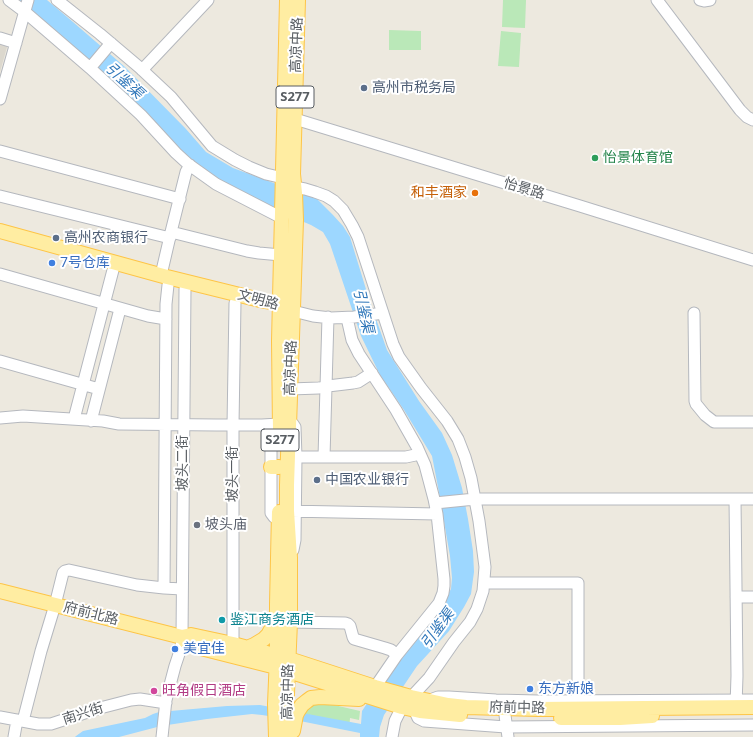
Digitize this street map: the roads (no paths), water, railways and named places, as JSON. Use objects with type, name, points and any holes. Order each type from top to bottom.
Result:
[{"type":"main road","name":"高凉中路","points":[[283,620],[290,558],[283,462],[282,424],[284,309],[289,185],[287,0]]},
{"type":"main road","name":"高凉中路","points":[[289,185],[293,174],[298,0]]},
{"type":"main road","name":"文明路","points":[[0,231],[165,280],[185,289],[235,303],[260,309],[284,309]]},
{"type":"main road","name":"高凉中路","points":[[282,424],[290,389],[281,255],[288,234]]},
{"type":"main road","name":"文明路","points":[[0,241],[113,270],[260,300],[284,309]]},
{"type":"main road","name":"高凉中路","points":[[283,462],[291,485],[287,514],[282,663],[287,737]]},
{"type":"main road","name":"府前北路","points":[[0,591],[182,637],[191,635],[233,644],[247,648],[282,663]]},
{"type":"main road","points":[[247,648],[268,635],[283,620]]},
{"type":"main road","name":"府前北路","points":[[182,637],[189,644],[282,663]]},
{"type":"main road","name":"高凉中路","points":[[276,737],[275,704],[282,663]]},
{"type":"main road","name":"府前中路","points":[[282,663],[441,713],[506,722],[575,714],[736,703],[753,707]]},
{"type":"main road","points":[[292,737],[296,715],[302,705],[311,698],[320,697],[361,700],[372,692]]},
{"type":"main road","name":"府前中路","points":[[406,702],[428,701],[466,707],[506,722]]},
{"type":"main road","name":"府前中路","points":[[575,714],[753,716]]},
{"type":"street","points":[[9,0],[27,6],[91,66],[141,115],[176,153],[190,165],[216,184],[287,217]]},
{"type":"street","points":[[57,0],[109,45],[142,70],[171,98],[212,146],[235,160],[289,185],[305,188],[326,196],[334,201],[343,210],[358,237],[381,314],[399,357],[447,421],[458,439],[465,457],[471,499],[483,552],[485,567],[483,591],[478,609],[470,622],[429,678],[406,702],[395,721],[392,737]]},
{"type":"street","points":[[142,70],[208,0]]},
{"type":"street","points":[[657,0],[740,110],[753,120]]},
{"type":"street","points":[[700,0],[710,0]]},
{"type":"street","points":[[0,99],[27,6]]},
{"type":"street","points":[[0,38],[16,43]]},
{"type":"street","points":[[91,66],[109,45]]},
{"type":"street","name":"怡景路","points":[[295,119],[753,260]]},
{"type":"street","points":[[0,151],[180,200]]},
{"type":"street","points":[[164,588],[165,280],[170,235],[186,172],[190,165]]},
{"type":"street","points":[[0,196],[170,235],[247,251],[281,255]]},
{"type":"street","points":[[74,419],[113,270]]},
{"type":"street","points":[[0,274],[120,309],[166,319]]},
{"type":"street","name":"坡头二街","points":[[162,737],[166,703],[181,648],[182,637],[185,289]]},
{"type":"street","name":"坡头一街","points":[[233,644],[233,425],[235,303]]},
{"type":"street","points":[[91,421],[120,309]]},
{"type":"street","points":[[284,309],[303,314],[328,317],[351,317],[381,314]]},
{"type":"street","points":[[694,313],[696,404],[705,415],[714,422],[753,422]]},
{"type":"street","points":[[324,457],[328,317]]},
{"type":"street","points":[[351,317],[352,340],[359,354],[396,410],[425,464],[438,506],[444,579],[443,593],[439,603],[397,655],[372,692]]},
{"type":"street","points":[[0,361],[99,389]]},
{"type":"street","points":[[290,389],[319,388],[355,383],[372,374]]},
{"type":"street","points":[[0,418],[22,416],[104,421],[119,424],[282,424],[295,427],[283,462],[324,457],[406,457],[420,454]]},
{"type":"street","points":[[287,514],[438,506],[471,499],[753,499]]},
{"type":"street","points":[[735,499],[736,703],[753,700]]},
{"type":"street","points":[[14,737],[55,605],[63,574],[67,570],[125,582],[164,588],[182,589]]},
{"type":"street","points":[[484,583],[578,583],[575,714]]},
{"type":"street","points":[[736,597],[753,597]]},
{"type":"street","points":[[283,620],[345,623],[350,626],[354,639],[391,650],[397,655]]},
{"type":"street","points":[[428,701],[438,697],[538,701],[575,714],[753,725]]},
{"type":"street","name":"南兴街","points":[[0,718],[51,724],[100,708],[136,699],[166,703]]},
{"type":"water","name":"引鉴渠","points":[[14,0],[47,0],[125,67],[186,129],[206,152],[233,168],[317,199],[343,226],[350,237],[369,299],[387,350],[419,401],[442,433],[452,455],[462,488],[473,551],[474,572],[471,594],[449,631],[417,666],[384,715],[380,727],[379,737],[360,737],[360,733],[300,721],[252,714],[161,726],[119,737],[75,737],[83,731],[145,718],[159,712],[227,706],[260,705],[361,724],[362,711],[384,678],[446,598],[451,589],[452,578],[450,556],[432,456],[404,410],[380,375],[361,336],[330,244],[323,232],[311,225],[261,204],[233,188],[184,156]]},
{"type":"place","name":"高州市税务局","points":[[364,88]]},
{"type":"place","name":"怡景体育馆","points":[[595,158]]},
{"type":"place","name":"和丰酒家","points":[[475,193]]},
{"type":"place","name":"高州农商银行","points":[[56,238]]},
{"type":"place","name":"7号仓库","points":[[52,263]]},
{"type":"place","name":"中国农业银行","points":[[317,480]]},
{"type":"place","name":"坡头庙","points":[[197,525]]},
{"type":"place","name":"鉴江商务酒店","points":[[222,620]]},
{"type":"place","name":"美宜佳","points":[[175,649]]},
{"type":"place","name":"东方新娘","points":[[530,689]]},
{"type":"place","name":"旺角假日酒店","points":[[154,691]]}]
